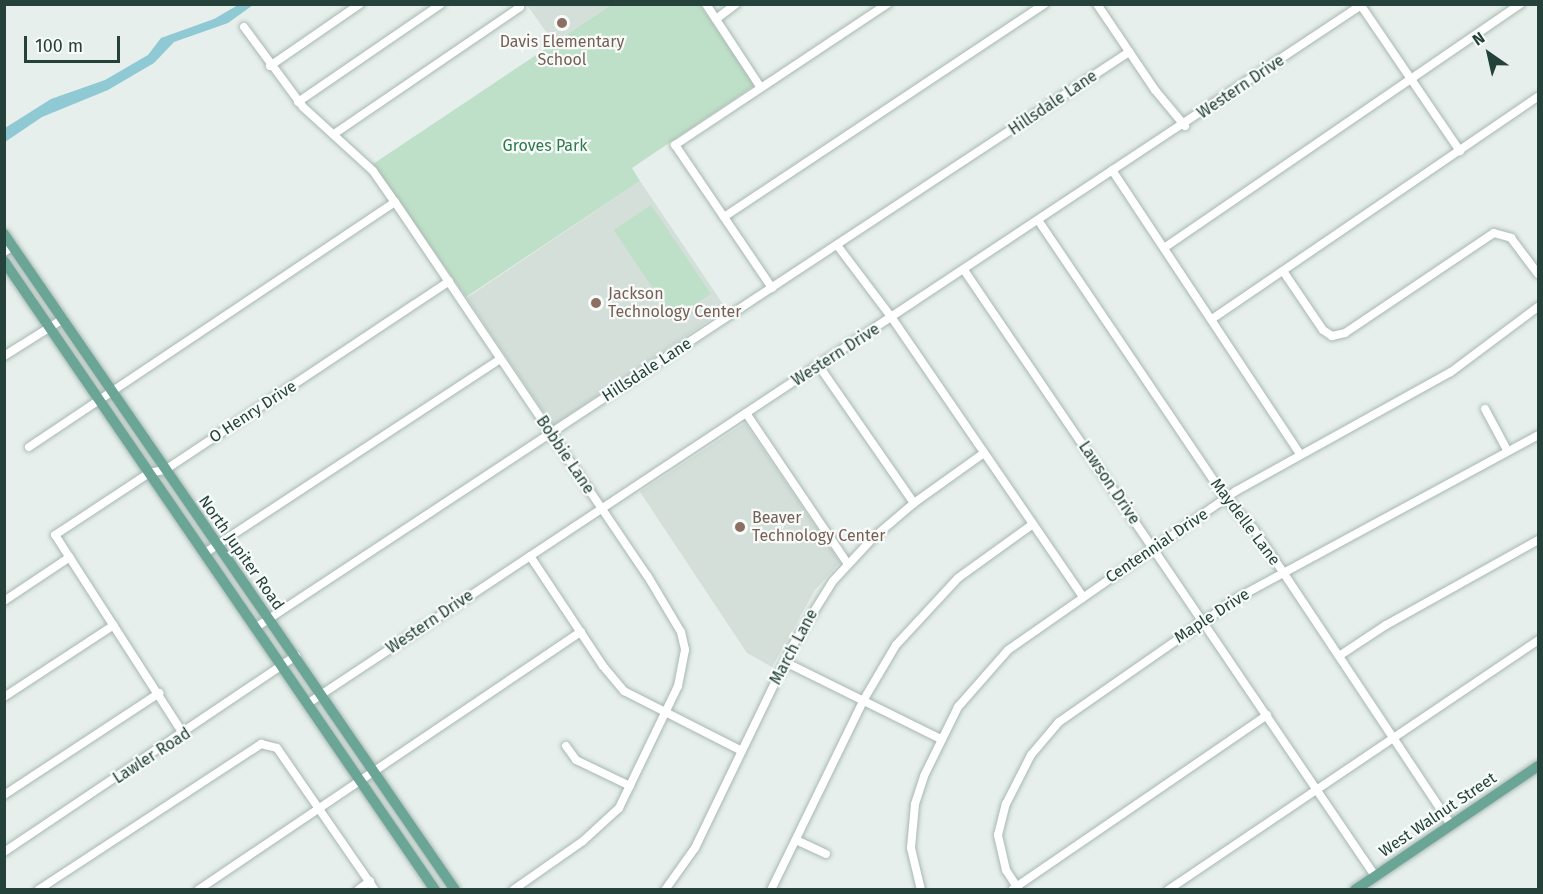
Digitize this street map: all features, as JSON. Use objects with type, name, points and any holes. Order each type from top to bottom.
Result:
[{"type":"main road","name":"North Jupiter Road","points":[[4,234],[9,249],[63,319],[165,470],[296,656],[454,890]]},
{"type":"main road","name":"North Jupiter Road","points":[[4,261],[435,890]]},
{"type":"main road","name":"West Walnut Street","points":[[1355,890],[1539,766]]},
{"type":"street","points":[[270,66],[360,4]]},
{"type":"street","points":[[298,102],[441,4]]},
{"type":"street","points":[[706,4],[761,88]]},
{"type":"street","points":[[716,19],[736,4]]},
{"type":"street","points":[[772,288],[675,145],[888,4]]},
{"type":"street","points":[[724,217],[1045,4]]},
{"type":"street","points":[[1097,4],[1129,52],[1185,126]]},
{"type":"street","points":[[1164,248],[1521,4]]},
{"type":"street","points":[[1361,5],[1460,151]]},
{"type":"street","name":"Western Drive","points":[[307,704],[1112,170],[1185,126],[1361,5]]},
{"type":"street","points":[[334,134],[519,6]]},
{"type":"street","name":"Bobbie Lane","points":[[244,27],[298,102],[373,171],[602,508],[681,632],[683,667],[665,712],[619,808],[598,829],[513,890]]},
{"type":"street","name":"Hillsdale Lane","points":[[255,628],[1129,52]]},
{"type":"street","points":[[1212,319],[1537,101]]},
{"type":"street","points":[[1112,170],[1300,454]]},
{"type":"street","points":[[29,447],[113,394],[395,202]]},
{"type":"street","name":"Maydelle Lane","points":[[1038,220],[1226,499],[1253,528],[1451,825]]},
{"type":"street","points":[[1283,271],[1323,330],[1332,336],[1344,333],[1494,233],[1511,238],[1539,274]]},
{"type":"street","points":[[837,245],[892,318],[1082,596]]},
{"type":"street","name":"Lawson Drive","points":[[964,270],[1375,876]]},
{"type":"street","name":"O Henry Drive","points":[[70,557],[55,535],[149,473],[165,470],[449,281]]},
{"type":"street","name":"Centennial Drive","points":[[921,890],[911,848],[912,822],[924,776],[958,707],[991,666],[1082,596],[1226,499],[1300,454],[1451,372],[1539,307]]},
{"type":"street","points":[[4,356],[63,319]]},
{"type":"street","points":[[205,552],[500,358]]},
{"type":"street","points":[[819,366],[914,503]]},
{"type":"street","points":[[1485,409],[1507,450]]},
{"type":"street","points":[[747,413],[848,564]]},
{"type":"street","name":"Maple Drive","points":[[1016,889],[1006,870],[998,835],[1006,804],[1042,738],[1087,700],[1203,621],[1283,572],[1507,450],[1539,435]]},
{"type":"street","name":"March Lane","points":[[665,890],[695,848],[785,662],[814,608],[848,564],[914,503],[984,453]]},
{"type":"street","points":[[771,890],[863,700],[884,662],[926,609],[958,579],[1033,524]]},
{"type":"street","points":[[1339,656],[1386,625],[1539,540]]},
{"type":"street","points":[[530,556],[580,632],[624,691],[742,751]]},
{"type":"street","points":[[4,601],[70,557],[184,735]]},
{"type":"street","points":[[4,698],[114,626]]},
{"type":"street","points":[[198,890],[359,778],[580,632]]},
{"type":"street","points":[[1168,890],[1539,640]]},
{"type":"street","name":"Lawler Road","points":[[4,852],[184,735],[296,656]]},
{"type":"street","points":[[785,662],[941,739]]},
{"type":"street","points":[[4,795],[159,693]]},
{"type":"street","points":[[1016,889],[1267,715]]},
{"type":"street","points":[[38,890],[261,744],[277,748],[375,890]]},
{"type":"street","points":[[566,746],[576,760],[630,786]]},
{"type":"street","points":[[796,840],[826,854]]},
{"type":"street","points":[[357,890],[370,881]]},
{"type":"shaded area","name":"Davis Elementary School","points":[[527,5],[611,5],[554,43]]},
{"type":"shaded area","name":"Jackson Technology Center","points":[[640,181],[726,309],[553,426],[467,298]]},
{"type":"shaded area","name":"Beaver Technology Center","points":[[745,423],[840,562],[815,590],[772,667],[747,653],[640,492]]},
{"type":"green space","name":"Groves Park","points":[[611,5],[700,5],[755,85],[632,168],[640,181],[466,297],[373,164]]},
{"type":"green space","points":[[651,205],[711,294],[674,319],[614,230]]},
{"type":"water","points":[[238,5],[253,5],[228,23],[174,42],[154,63],[108,90],[42,117],[5,142],[5,128],[51,99],[105,80],[148,55],[161,38],[214,19]]},
{"type":"place","name":"Davis Elementary School","points":[[562,23]]},
{"type":"place","name":"Jackson Technology Center","points":[[596,303]]},
{"type":"place","name":"Beaver Technology Center","points":[[740,527]]}]
